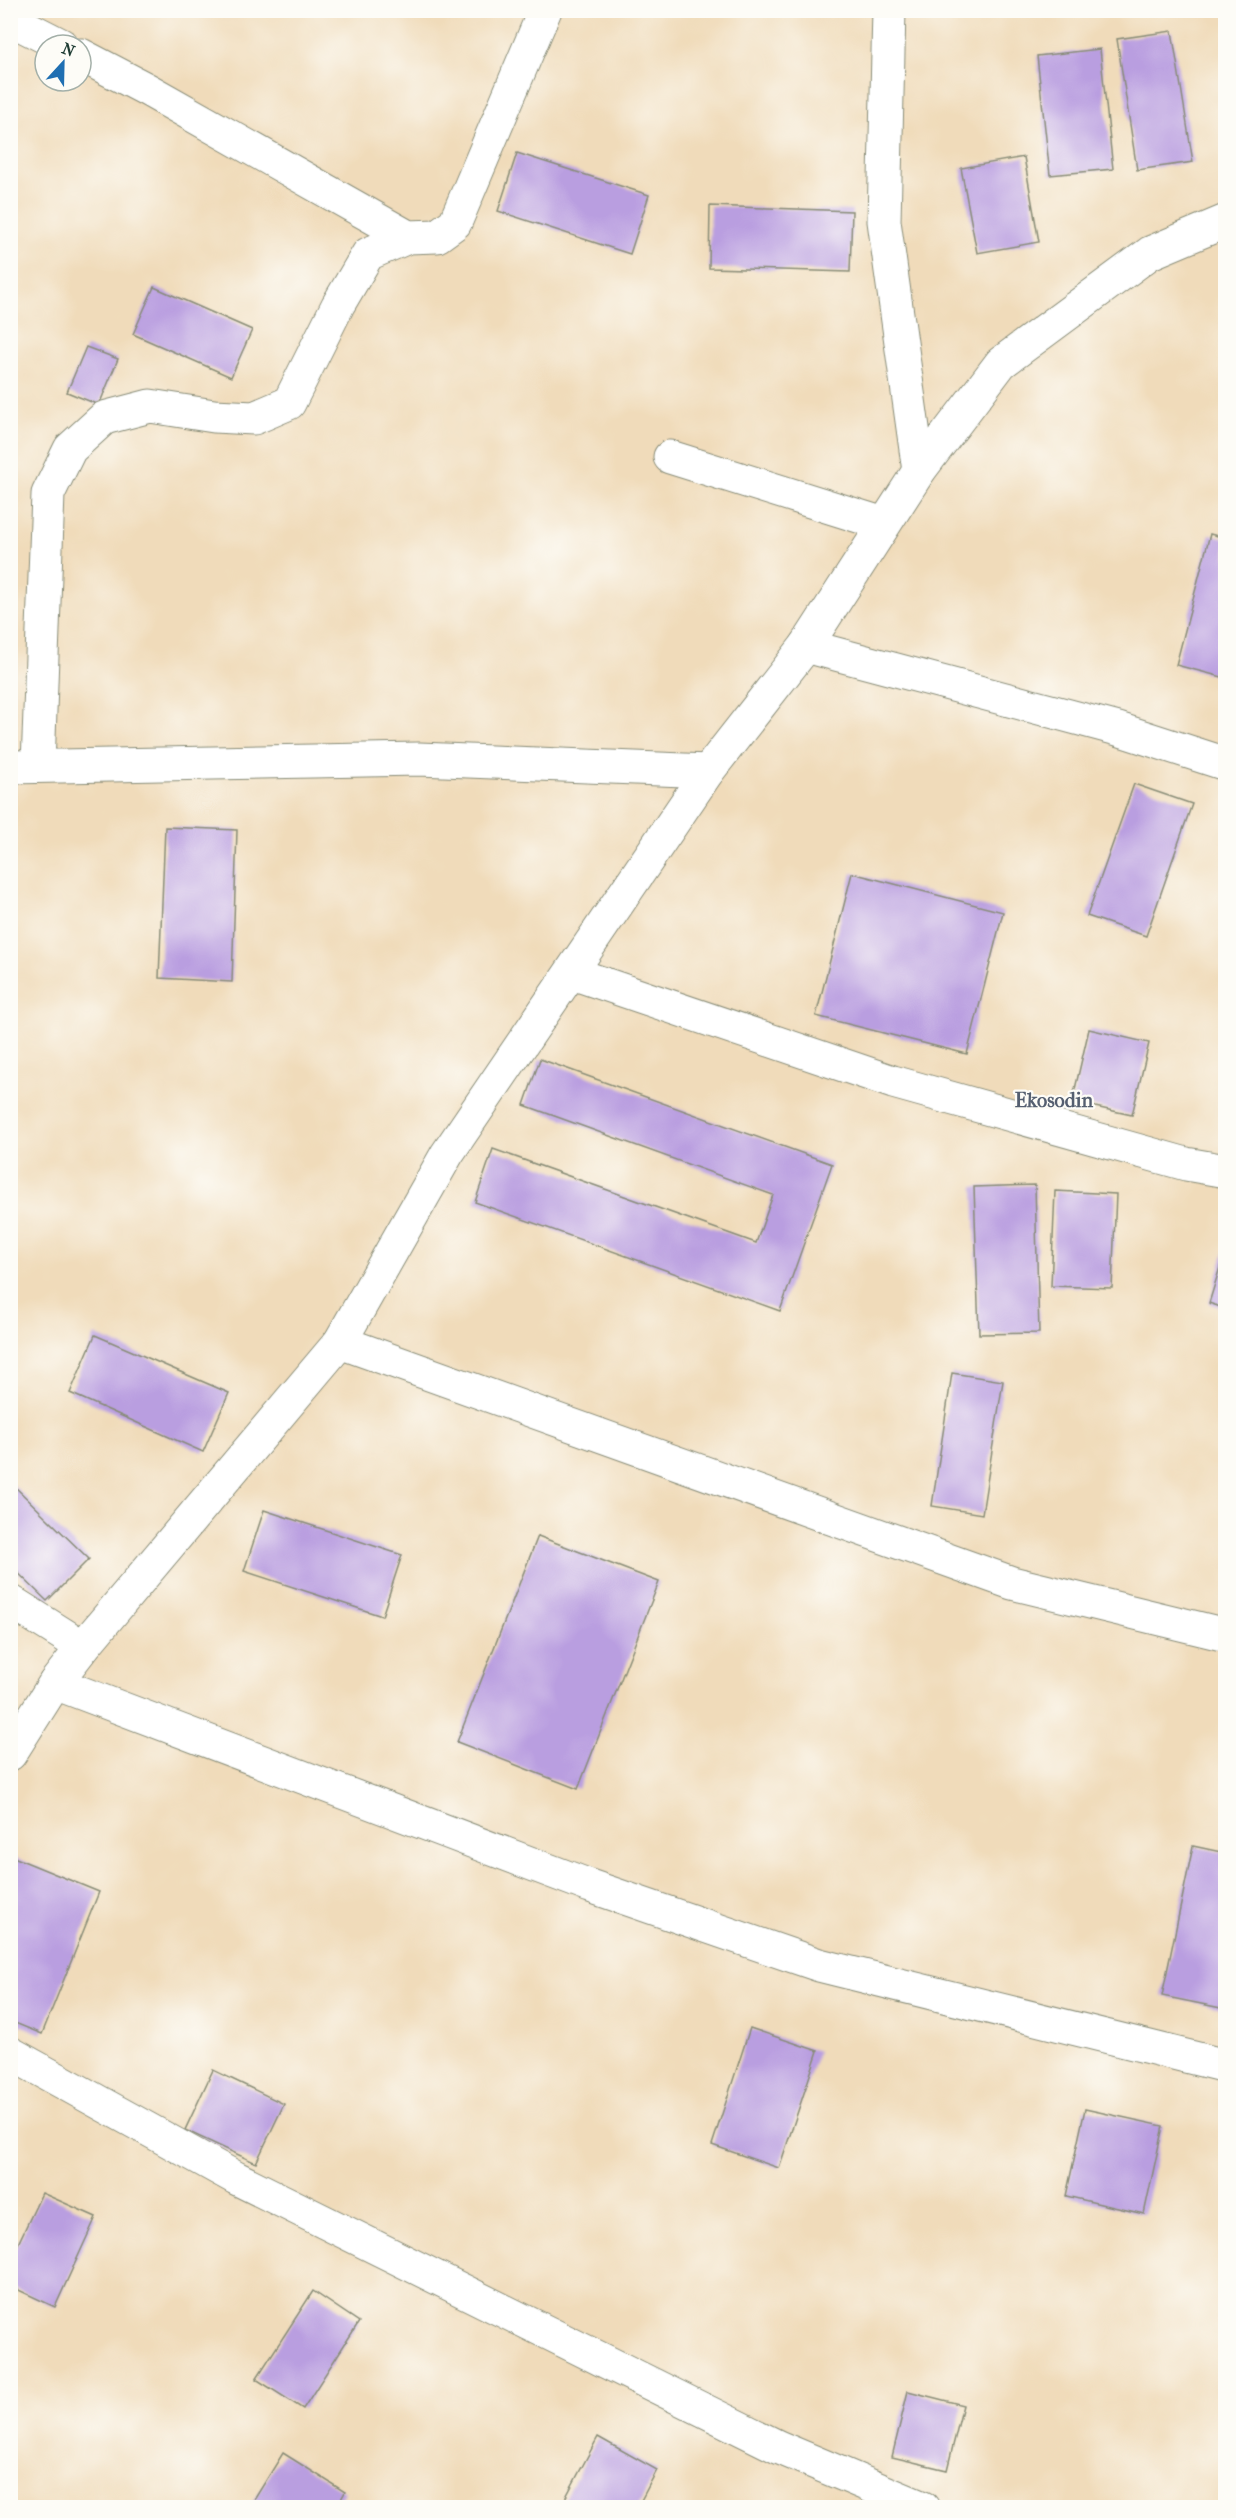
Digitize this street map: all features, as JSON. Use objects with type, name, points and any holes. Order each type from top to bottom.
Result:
[{"type":"street","points":[[545,10],[455,224],[437,236],[408,237],[368,254],[338,305],[289,403],[254,418],[214,416],[150,406],[104,418],[70,449],[48,494],[24,766],[419,759],[708,771]]},
{"type":"street","points":[[890,10],[884,221],[919,471]]},
{"type":"street","points":[[10,19],[37,33]]},
{"type":"street","points":[[93,62],[148,90],[408,237]]},
{"type":"street","points":[[10,1754],[55,1683],[83,1647],[340,1342],[447,1154],[708,771],[806,646],[919,471],[1001,363],[1150,253],[1226,221]]},
{"type":"street","points":[[669,458],[884,524]]},
{"type":"street","points":[[806,646],[1118,729],[1226,764]]},
{"type":"street","points":[[572,972],[893,1082],[1186,1164],[1226,1171]]},
{"type":"street","points":[[340,1342],[1012,1583],[1226,1635]]},
{"type":"street","points":[[10,1601],[83,1647]]},
{"type":"street","points":[[55,1683],[590,1886],[819,1965],[1226,2066]]},
{"type":"street","points":[[10,2053],[268,2194],[778,2447],[923,2508]]},
{"type":"building","points":[[1172,31],[1193,162],[1137,170],[1117,39]]},
{"type":"building","points":[[1100,49],[1113,169],[1050,175],[1037,56]]},
{"type":"building","points":[[517,153],[649,195],[630,254],[498,211]]},
{"type":"building","points":[[1024,157],[1039,242],[977,253],[961,168]]},
{"type":"building","points":[[710,206],[852,211],[850,272],[709,268]]},
{"type":"building","points":[[154,287],[252,330],[231,377],[133,334]]},
{"type":"building","points":[[86,347],[118,359],[99,405],[67,392]]},
{"type":"building","points":[[1210,534],[1226,538],[1226,678],[1176,665]]},
{"type":"building","points":[[1134,784],[1192,804],[1146,936],[1087,916]]},
{"type":"building","points":[[165,827],[237,830],[232,982],[159,978]]},
{"type":"building","points":[[852,873],[1003,912],[967,1054],[816,1016]]},
{"type":"building","points":[[1089,1029],[1149,1043],[1132,1115],[1072,1102]]},
{"type":"building","points":[[540,1059],[832,1164],[780,1311],[475,1202],[493,1149],[756,1243],[773,1195],[524,1105]]},
{"type":"building","points":[[1035,1185],[1039,1333],[979,1334],[974,1187]]},
{"type":"building","points":[[1055,1191],[1116,1194],[1112,1288],[1051,1286]]},
{"type":"building","points":[[1226,1251],[1226,1309],[1209,1303]]},
{"type":"building","points":[[95,1335],[229,1393],[203,1452],[70,1393]]},
{"type":"building","points":[[952,1373],[1003,1381],[982,1514],[932,1506]]},
{"type":"building","points":[[10,1482],[89,1559],[47,1601],[10,1565]]},
{"type":"building","points":[[264,1510],[402,1555],[382,1616],[244,1571]]},
{"type":"building","points":[[538,1536],[659,1582],[578,1789],[457,1742]]},
{"type":"building","points":[[1193,1846],[1226,1853],[1226,2009],[1162,1996]]},
{"type":"building","points":[[11,1856],[99,1892],[42,2034],[10,2021]]},
{"type":"building","points":[[750,2028],[818,2051],[779,2168],[712,2145]]},
{"type":"building","points":[[213,2070],[284,2104],[256,2163],[185,2130]]},
{"type":"building","points":[[1085,2109],[1163,2126],[1144,2214],[1066,2196]]},
{"type":"building","points":[[42,2193],[96,2217],[55,2307],[10,2286],[10,2261]]},
{"type":"building","points":[[313,2291],[359,2322],[303,2409],[256,2379]]},
{"type":"building","points":[[908,2391],[963,2405],[947,2470],[892,2457]]},
{"type":"building","points":[[598,2437],[657,2470],[637,2508],[560,2508]]},
{"type":"building","points":[[283,2453],[345,2492],[336,2508],[249,2508]]},
{"type":"district","name":"Ekosodin","points":[[1054,1100]]}]
